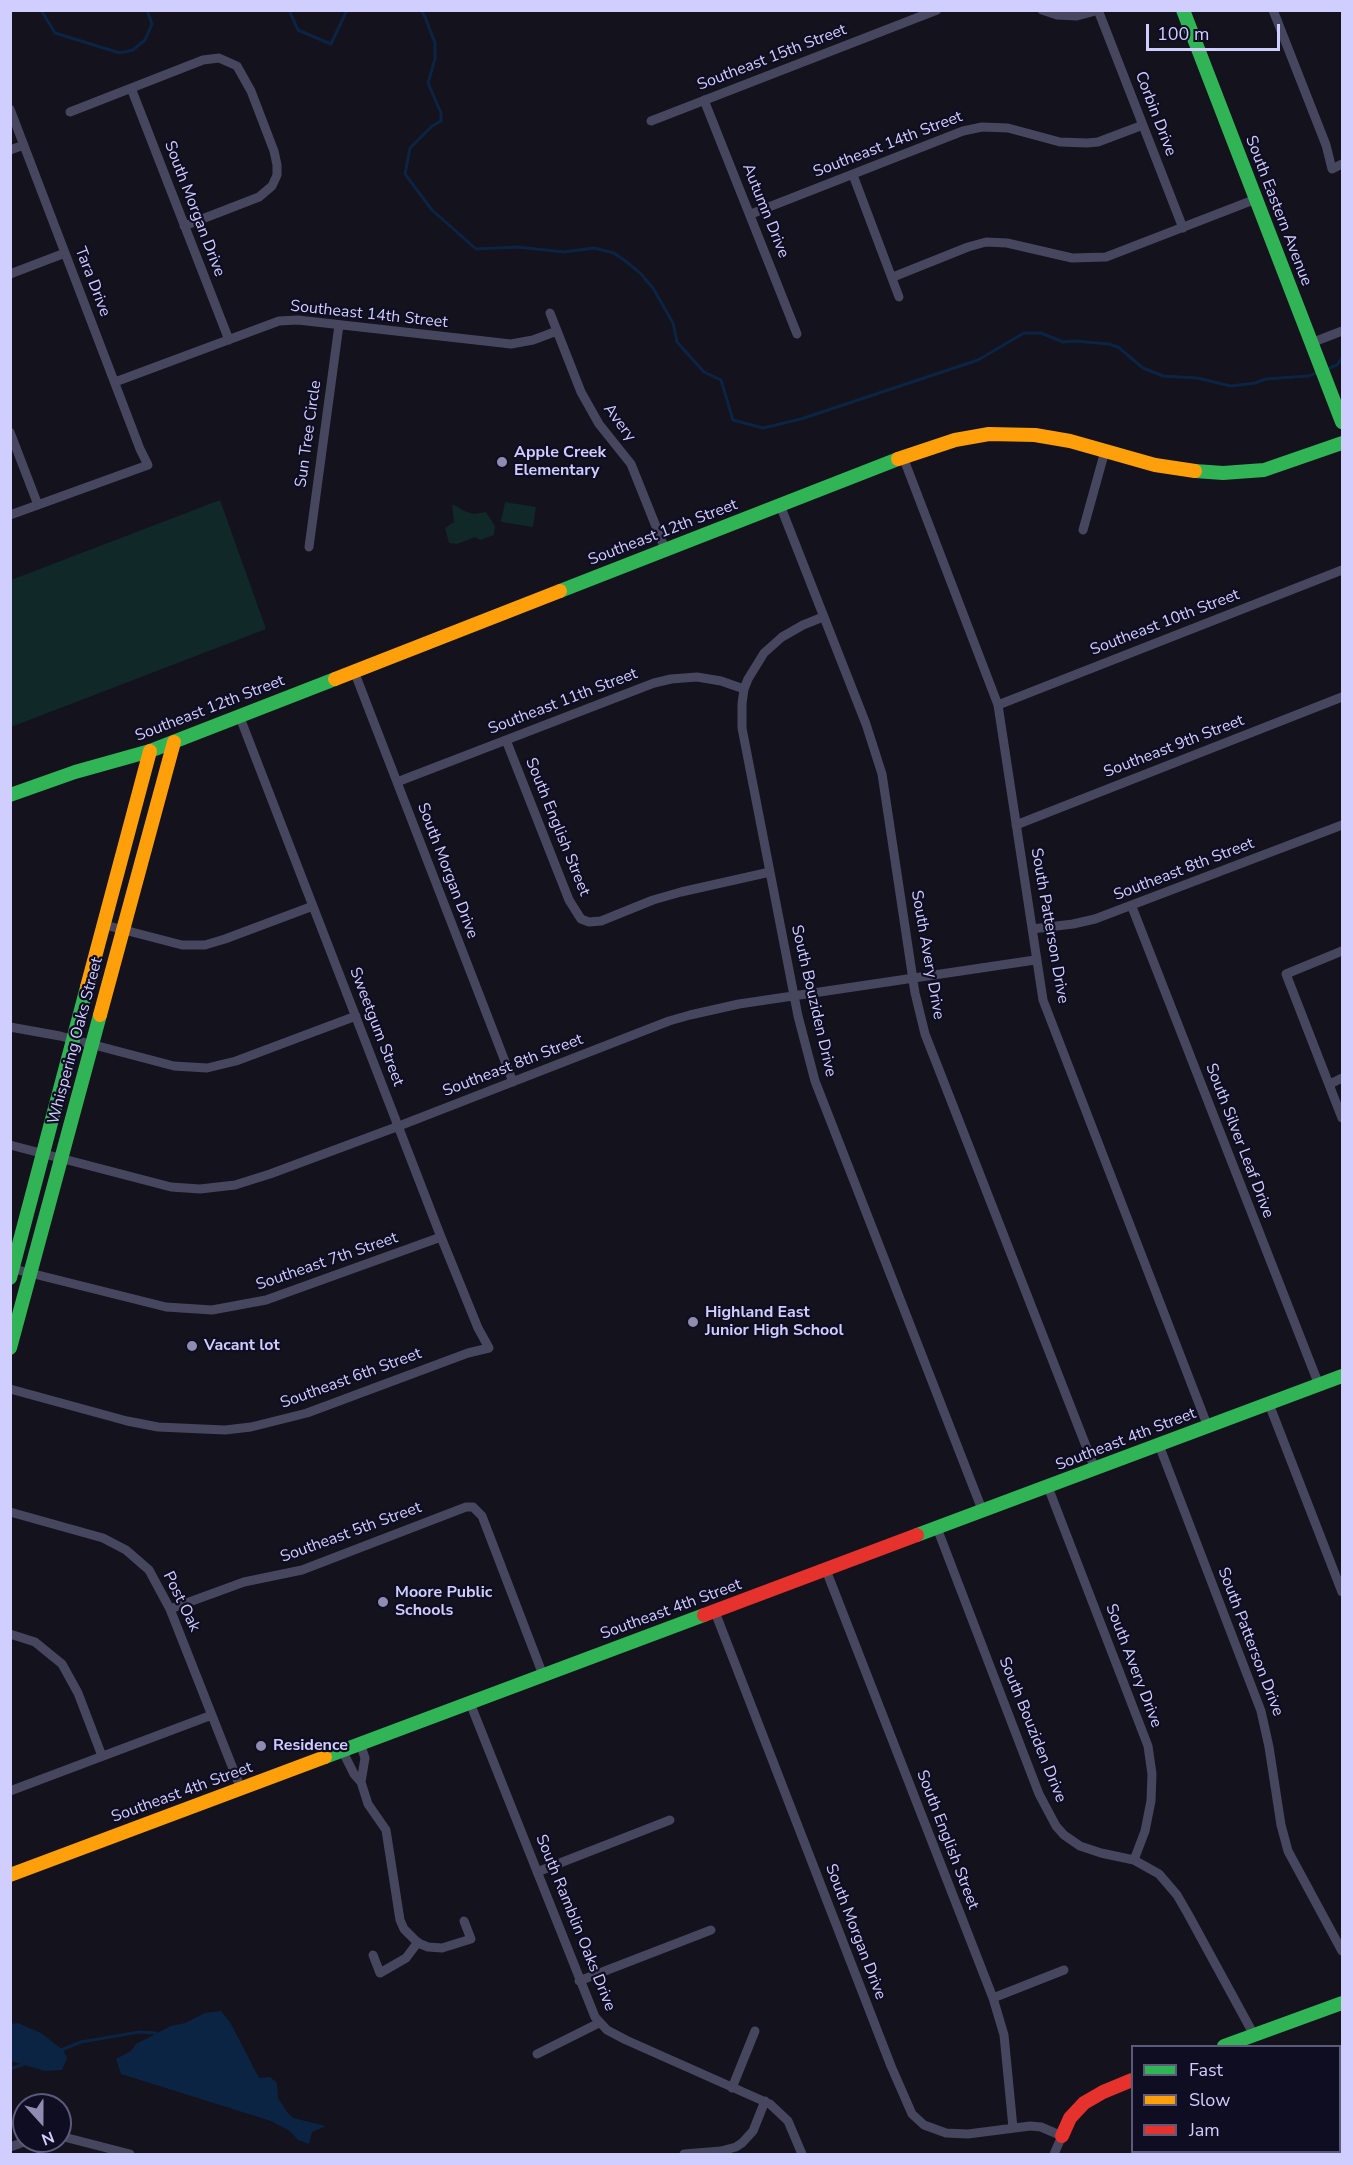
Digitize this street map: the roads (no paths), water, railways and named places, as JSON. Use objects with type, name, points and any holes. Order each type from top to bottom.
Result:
[{"type":"street","name":"Southeast 15th Street","points":[[651,121],[937,10]]},
{"type":"street","points":[[1041,10],[1057,15],[1077,16],[1098,11]]},
{"type":"street","name":"South Eastern Avenue","points":[[1183,10],[1342,422]]},
{"type":"street","points":[[1273,10],[1326,145],[1332,169],[1342,164]]},
{"type":"street","name":"Corbin Drive","points":[[1098,11],[1183,228]]},
{"type":"street","points":[[70,112],[203,60],[219,58],[237,66],[245,77],[274,151],[278,165],[275,181],[259,197],[184,226]]},
{"type":"street","name":"South Morgan Drive","points":[[131,88],[229,340]]},
{"type":"street","name":"Autumn Drive","points":[[704,100],[797,334]]},
{"type":"street","name":"Tara Drive","points":[[10,109],[148,465],[38,505]]},
{"type":"street","name":"Southeast 14th Street","points":[[751,214],[954,134],[973,129],[1008,128],[1060,142],[1081,143],[1098,142],[1143,125]]},
{"type":"street","points":[[10,150],[24,145]]},
{"type":"street","points":[[853,175],[899,297]]},
{"type":"street","points":[[893,277],[986,242],[1007,243],[1072,258],[1094,259],[1120,253],[1256,199]]},
{"type":"street","points":[[10,274],[65,253]]},
{"type":"street","name":"Avery","points":[[550,313],[590,410],[629,461],[637,476],[665,549]]},
{"type":"street","name":"Southeast 14th Street","points":[[115,382],[279,321],[298,320],[511,344],[533,340],[557,331]]},
{"type":"street","name":"Sun Tree Circle","points":[[309,547],[339,325]]},
{"type":"street","points":[[1311,343],[1342,331]]},
{"type":"street","points":[[10,432],[38,505],[10,515]]},
{"type":"street","name":"Southeast 12th Street","points":[[10,795],[75,772],[150,751],[903,457],[970,436],[1005,434],[1056,438],[1179,470],[1223,473],[1254,471],[1281,465],[1342,443]]},
{"type":"street","points":[[1083,530],[1105,451]]},
{"type":"street","name":"South Patterson Drive","points":[[903,457],[998,705],[1035,960],[1043,1000],[1208,1427]]},
{"type":"street","name":"South Avery Drive","points":[[780,506],[866,724],[882,774],[913,978],[926,1034],[1095,1469]]},
{"type":"street","name":"Southeast 10th Street","points":[[998,705],[1342,570]]},
{"type":"street","name":"South Bouziden Drive","points":[[823,617],[803,625],[771,645],[752,672],[744,689],[742,728],[803,1041],[815,1081],[982,1512]]},
{"type":"street","name":"South Morgan Drive","points":[[354,671],[513,1082]]},
{"type":"street","name":"Southeast 11th Street","points":[[397,782],[654,683],[671,679],[707,678],[744,689]]},
{"type":"street","name":"Southeast 9th Street","points":[[1016,825],[1342,697]]},
{"type":"street","name":"Sweetgum Street","points":[[239,715],[441,1237],[478,1328],[489,1348]]},
{"type":"street","name":"South English Street","points":[[506,740],[569,900],[577,914],[585,921],[601,921],[653,900],[770,872]]},
{"type":"street","name":"Whispering Oaks Street","points":[[10,1348],[174,742]]},
{"type":"street","name":"Whispering Oaks Street","points":[[11,1272],[150,751]]},
{"type":"street","name":"Southeast 8th Street","points":[[1032,929],[1083,922],[1132,907],[1342,825]]},
{"type":"street","points":[[105,925],[182,945],[205,945],[313,906]]},
{"type":"street","name":"South Silver Leaf Drive","points":[[1132,907],[1319,1385]]},
{"type":"street","points":[[1342,951],[1286,974],[1342,1118]]},
{"type":"street","name":"Southeast 8th Street","points":[[10,1145],[171,1187],[214,1188],[251,1180],[399,1126],[669,1021],[715,1008],[1035,960]]},
{"type":"street","points":[[10,1027],[37,1031],[174,1066],[207,1068],[236,1060],[356,1016]]},
{"type":"street","points":[[1330,1084],[1342,1078]]},
{"type":"street","name":"Southeast 7th Street","points":[[11,1272],[31,1273],[166,1307],[212,1310],[266,1300],[441,1237]]},
{"type":"street","name":"Southeast 6th Street","points":[[10,1389],[127,1421],[158,1427],[225,1430],[251,1427],[308,1413],[468,1353],[489,1348]]},
{"type":"street","name":"Southeast 4th Street","points":[[10,1875],[1342,1376]]},
{"type":"street","points":[[1269,1404],[1342,1592]]},
{"type":"street","name":"South Patterson Drive","points":[[1159,1445],[1261,1711],[1288,1851],[1342,1951]]},
{"type":"street","name":"South Avery Drive","points":[[1048,1487],[1148,1746],[1152,1774],[1151,1801],[1145,1831],[1134,1860]]},
{"type":"street","name":"Southeast 5th Street","points":[[170,1609],[244,1582],[302,1570],[466,1507],[473,1507],[482,1515],[543,1675]]},
{"type":"street","name":"Post Oak","points":[[10,1512],[95,1536],[126,1550],[149,1570],[157,1581],[170,1609],[242,1789]]},
{"type":"street","name":"South Bouziden Drive","points":[[938,1528],[1047,1812],[1064,1835],[1080,1846],[1134,1860],[1159,1874],[1177,1895],[1254,2035]]},
{"type":"street","name":"South English Street","points":[[826,1570],[993,1998],[1004,2035],[1013,2128]]},
{"type":"street","name":"South Morgan Drive","points":[[715,1612],[894,2075],[912,2114],[924,2125],[946,2133],[1041,2127],[1062,2136]]},
{"type":"street","points":[[10,1634],[36,1642],[62,1664],[78,1693],[102,1756]]},
{"type":"street","name":"South Ramblin Oaks Drive","points":[[470,1702],[579,1981],[599,2023],[626,2040],[765,2102],[781,2112],[788,2121],[802,2154]]},
{"type":"street","points":[[10,1791],[212,1715]]},
{"type":"street","points":[[360,1743],[365,1758],[361,1782]]},
{"type":"street","points":[[342,1750],[354,1774],[361,1782],[368,1804],[386,1830],[400,1920],[404,1929],[418,1942],[428,1947],[442,1948],[471,1939],[464,1921]]},
{"type":"street","points":[[537,1872],[670,1820]]},
{"type":"street","points":[[579,1981],[711,1930]]},
{"type":"street","points":[[373,1955],[380,1973],[406,1958],[418,1942]]},
{"type":"street","points":[[993,1998],[1064,1970]]},
{"type":"street","points":[[1227,2045],[1342,2003]]},
{"type":"street","points":[[537,2054],[599,2023]]},
{"type":"street","points":[[732,2088],[755,2031]]},
{"type":"street","points":[[1054,2154],[1070,2118],[1084,2103],[1131,2080]]},
{"type":"street","points":[[684,2154],[721,2151],[736,2147],[753,2131],[765,2102]]},
{"type":"street","points":[[72,2139],[130,2154]]},
{"type":"water","points":[[221,2011],[230,2022],[259,2078],[270,2077],[277,2083],[278,2098],[287,2112],[293,2118],[326,2126],[312,2132],[309,2144],[298,2140],[290,2131],[271,2121],[121,2074],[116,2059],[131,2051],[136,2044],[171,2026],[185,2023],[205,2013]]},
{"type":"water","points":[[18,2023],[41,2033],[63,2050],[67,2058],[62,2070],[45,2071],[11,2061],[11,2024]]},
{"type":"waterway","points":[[41,10],[55,33],[120,53],[133,50],[145,40],[152,24],[147,10]]},
{"type":"waterway","points":[[289,10],[298,30],[331,44],[347,10]]},
{"type":"waterway","points":[[421,10],[435,43],[435,59],[428,83],[441,113],[441,121],[432,126],[410,148],[405,174],[432,210],[476,249],[517,247],[564,252],[594,248],[614,253],[640,273],[653,288],[673,323],[677,342],[704,372],[721,380],[733,420],[763,428],[801,419],[978,360],[1024,333],[1041,333],[1063,342],[1109,344],[1118,347],[1143,368],[1163,376],[1197,378],[1231,386],[1266,379],[1309,376],[1318,372]]},
{"type":"waterway","points":[[1325,370],[1337,365],[1342,358]]},
{"type":"waterway","points":[[61,2050],[81,2042],[139,2032],[156,2033]]},
{"type":"waterway","points":[[10,2069],[27,2063]]},
{"type":"place","name":"Apple Creek Elementary","points":[[502,462]]},
{"type":"place","name":"Highland East Junior High School","points":[[693,1322]]},
{"type":"place","name":"Vacant lot","points":[[192,1346]]},
{"type":"place","name":"Moore Public Schools","points":[[383,1602]]},
{"type":"place","name":"Residence","points":[[261,1746]]}]
